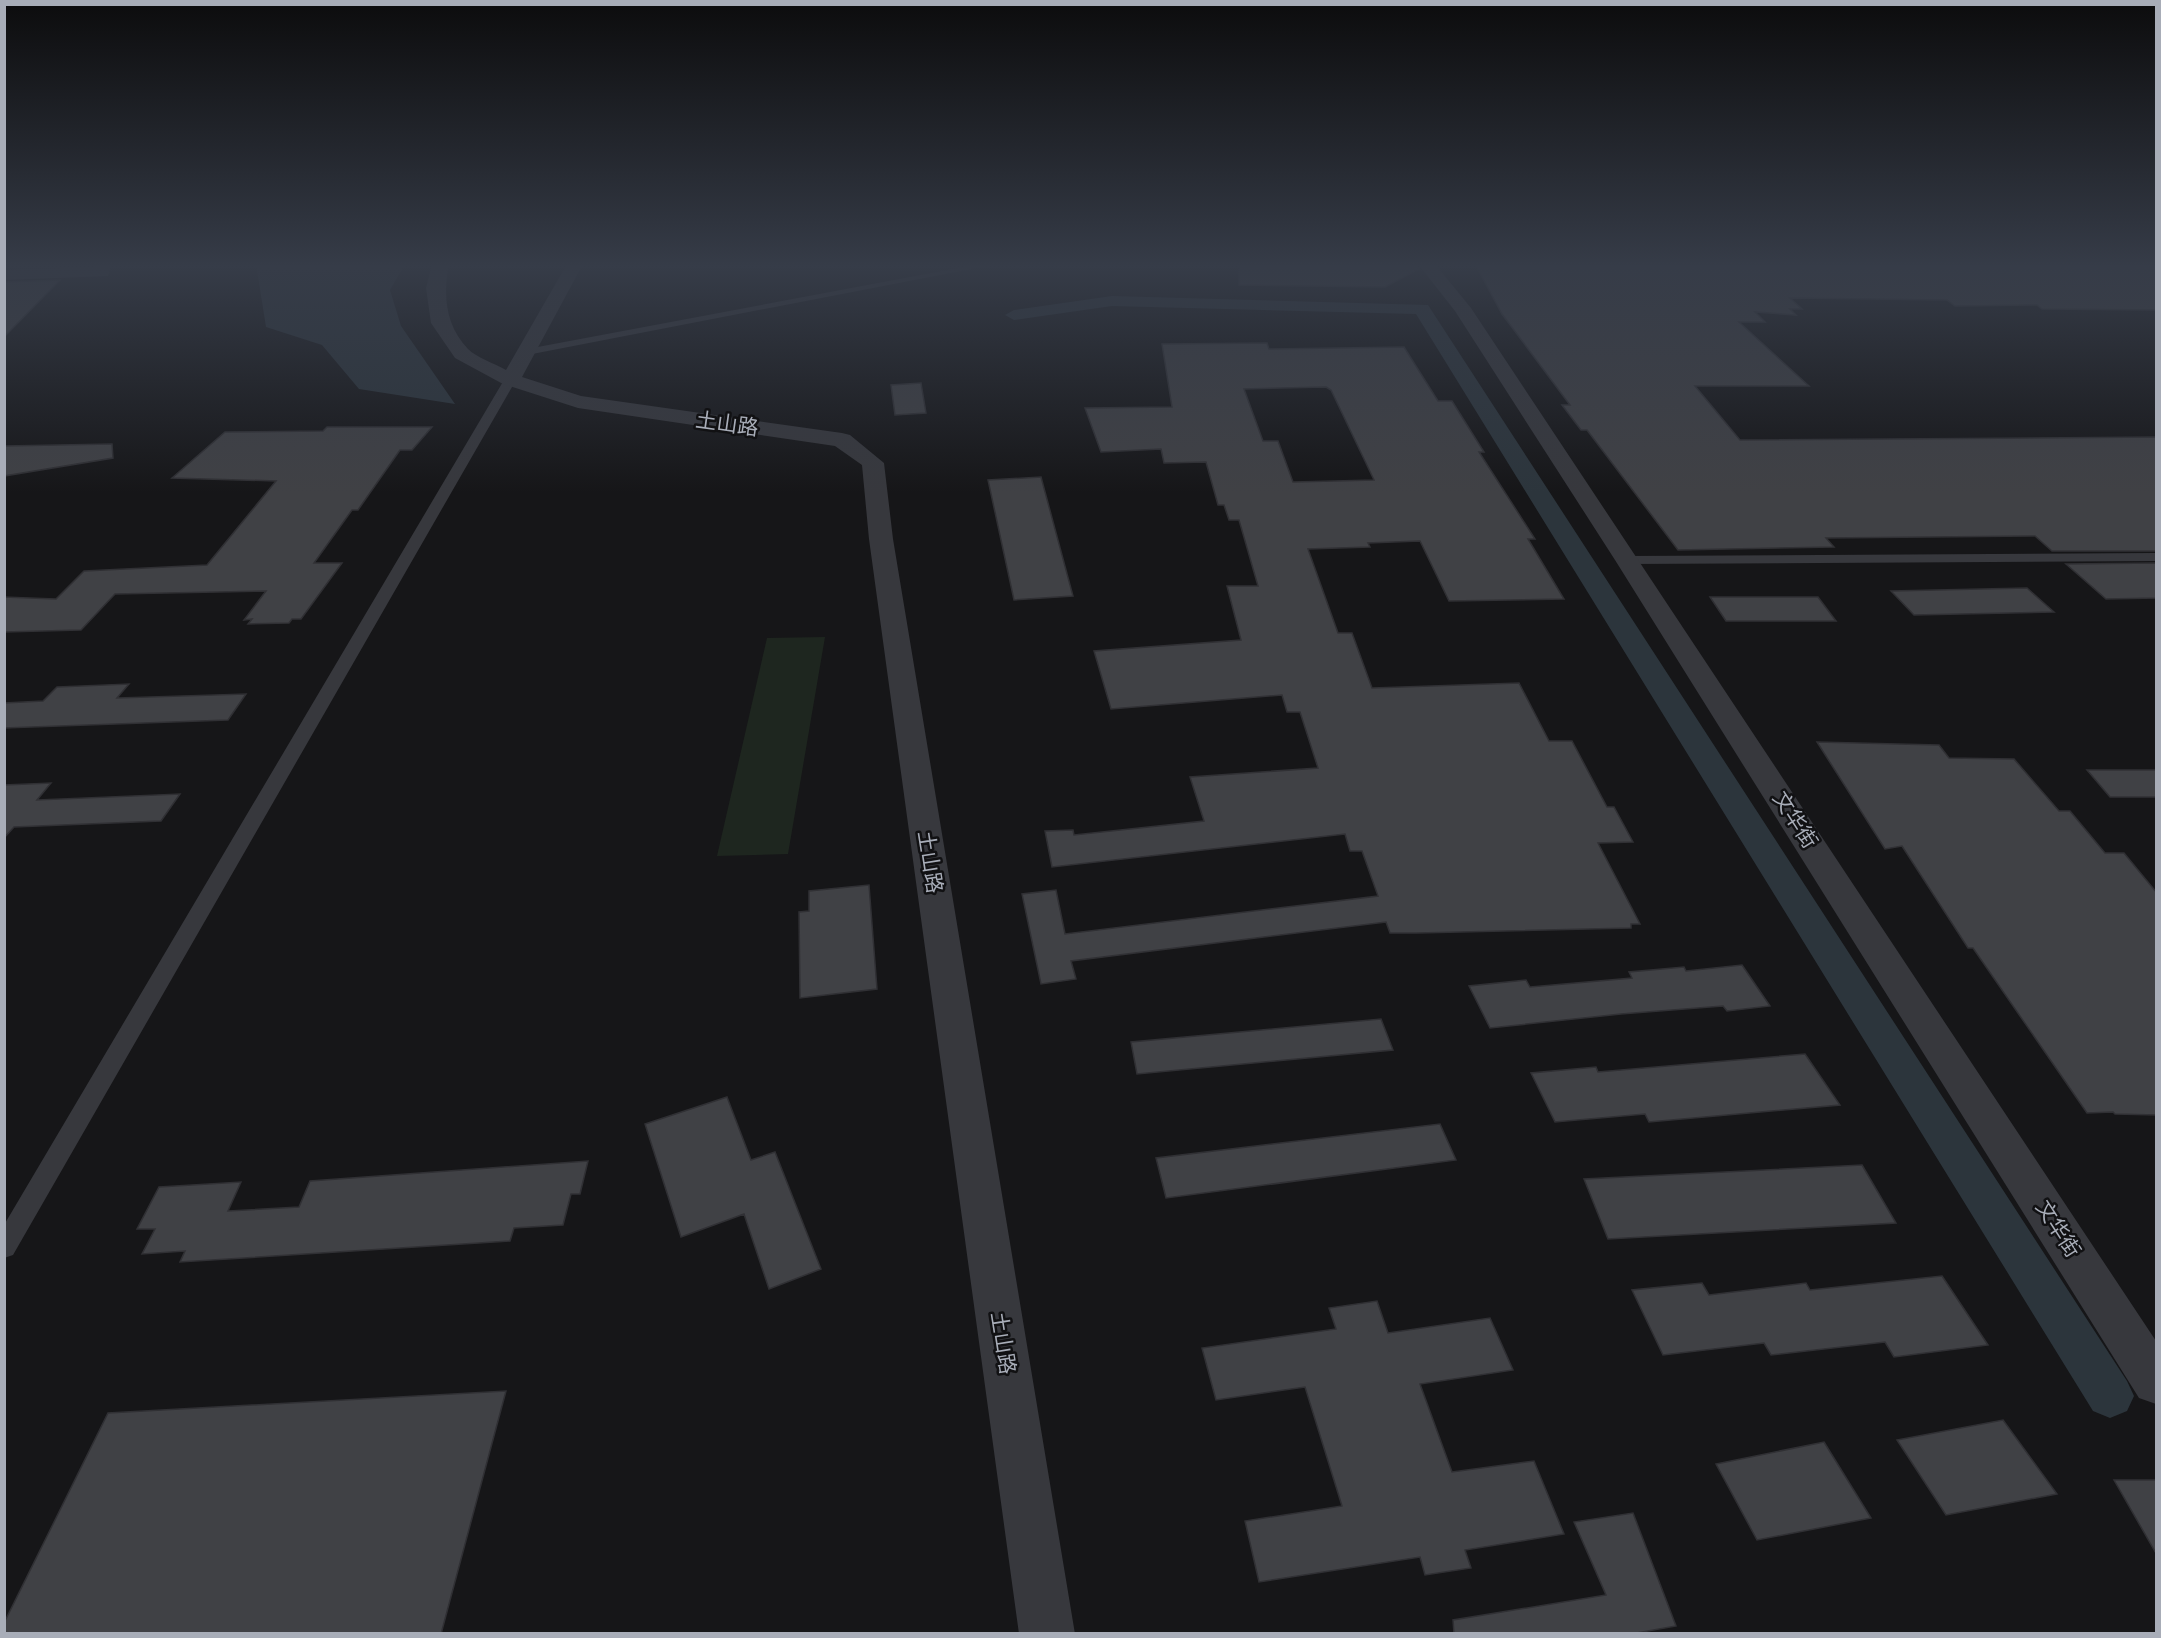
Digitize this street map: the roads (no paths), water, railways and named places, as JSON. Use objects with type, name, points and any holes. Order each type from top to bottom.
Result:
[{"type":"street","name":"土山路","points":[[452,340],[462,354],[519,366],[578,402],[842,440],[873,463],[880,539],[1047,1634]]},
{"type":"street","points":[[519,366],[533,340]]},
{"type":"street","name":"文华街","points":[[1483,340],[1628,560],[2157,1382]]},
{"type":"lane","points":[[4,1248],[519,366],[638,340]]},
{"type":"lane","points":[[1628,560],[2157,557]]},
{"type":"waterway","points":[[1442,340],[2110,1396]]}]
